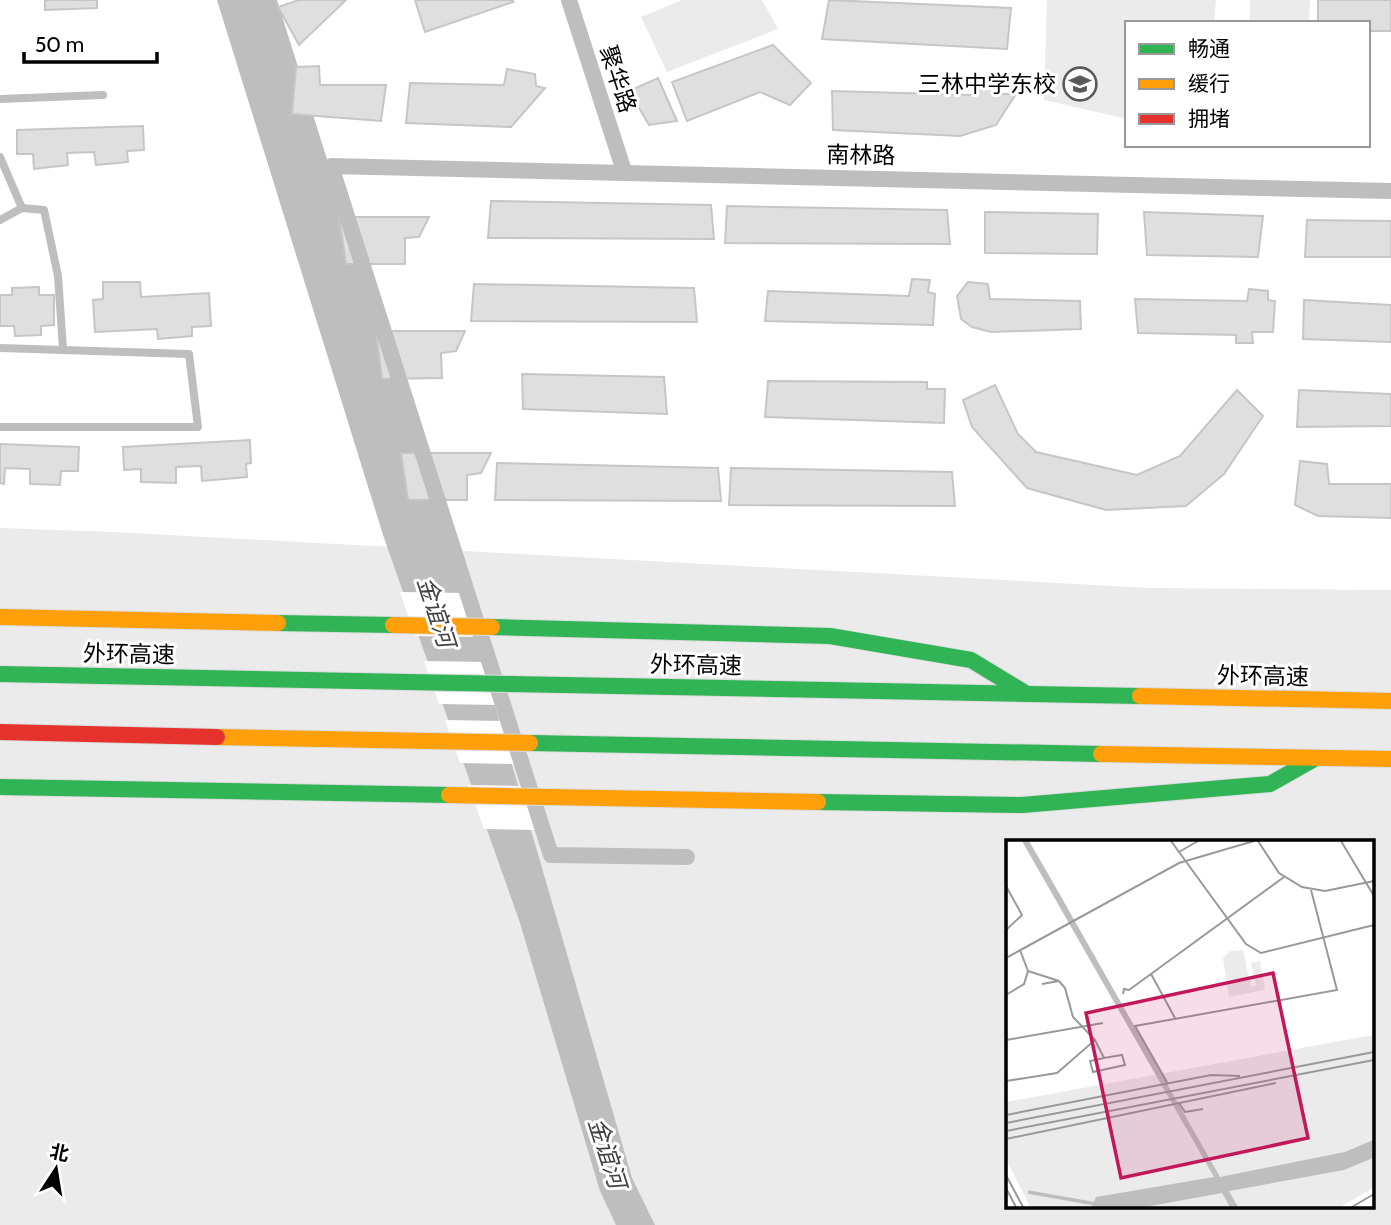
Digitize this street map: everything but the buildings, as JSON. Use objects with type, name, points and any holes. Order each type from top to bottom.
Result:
[{"type":"highway","points":[[0,617],[830,636],[971,660],[1027,694]]},
{"type":"highway","name":"外环高速","points":[[0,674],[1391,701]]},
{"type":"highway","points":[[0,732],[1391,760]]},
{"type":"highway","points":[[0,787],[1022,805],[1270,784],[1316,758]]},
{"type":"street","name":"聚华路","points":[[569,0],[624,171]]},
{"type":"street","name":"南林路","points":[[687,857],[551,855],[331,166],[1391,191]]},
{"type":"lane","points":[[0,99],[103,95]]},
{"type":"lane","points":[[0,157],[22,208]]},
{"type":"lane","points":[[0,220],[22,208],[44,210],[58,276],[63,349]]},
{"type":"lane","points":[[0,348],[190,354],[198,428],[0,427]]},
{"type":"shaded area","points":[[682,0],[762,0],[778,29],[667,72],[641,17]]},
{"type":"shaded area","points":[[1047,0],[1216,0],[1214,21],[1125,21],[1125,119],[1044,100]]},
{"type":"shaded area","points":[[1250,0],[1310,0],[1309,21],[1250,21]]},
{"type":"shaded area","points":[[0,528],[1150,588],[1391,590],[1391,1225],[0,1225]]},
{"type":"water","name":"金谊河","points":[[217,0],[277,0],[450,551],[632,1178],[655,1225],[616,1225],[600,1191],[520,923],[384,538]]},
{"type":"pier","points":[[400,592],[466,593],[479,637],[415,636]]},
{"type":"pier","points":[[424,661],[486,662],[498,705],[439,704]]},
{"type":"pier","points":[[445,720],[503,721],[515,764],[460,763]]},
{"type":"pier","points":[[468,785],[522,786],[535,830],[484,829]]},
{"type":"traffic: fast","points":[[278,623],[393,625]]},
{"type":"traffic: fast","points":[[492,627],[830,636],[971,660],[1027,694]]},
{"type":"traffic: fast","points":[[0,674],[510,684]]},
{"type":"traffic: fast","points":[[510,684],[1140,696]]},
{"type":"traffic: fast","points":[[530,743],[1101,754]]},
{"type":"traffic: fast","points":[[818,802],[1022,805],[1270,784],[1316,758]]},
{"type":"traffic: fast","points":[[0,787],[449,795]]},
{"type":"traffic: slow","points":[[0,617],[278,623]]},
{"type":"traffic: slow","points":[[393,625],[492,627]]},
{"type":"traffic: slow","points":[[1140,696],[1391,701]]},
{"type":"traffic: slow","points":[[217,737],[530,743]]},
{"type":"traffic: slow","points":[[1101,754],[1391,759]]},
{"type":"traffic: slow","points":[[449,795],[548,797]]},
{"type":"traffic: slow","points":[[548,797],[818,802]]},
{"type":"traffic: jam","points":[[0,732],[217,737]]},
{"type":"place","name":"三林中学东校","points":[[1080,84]]}]
